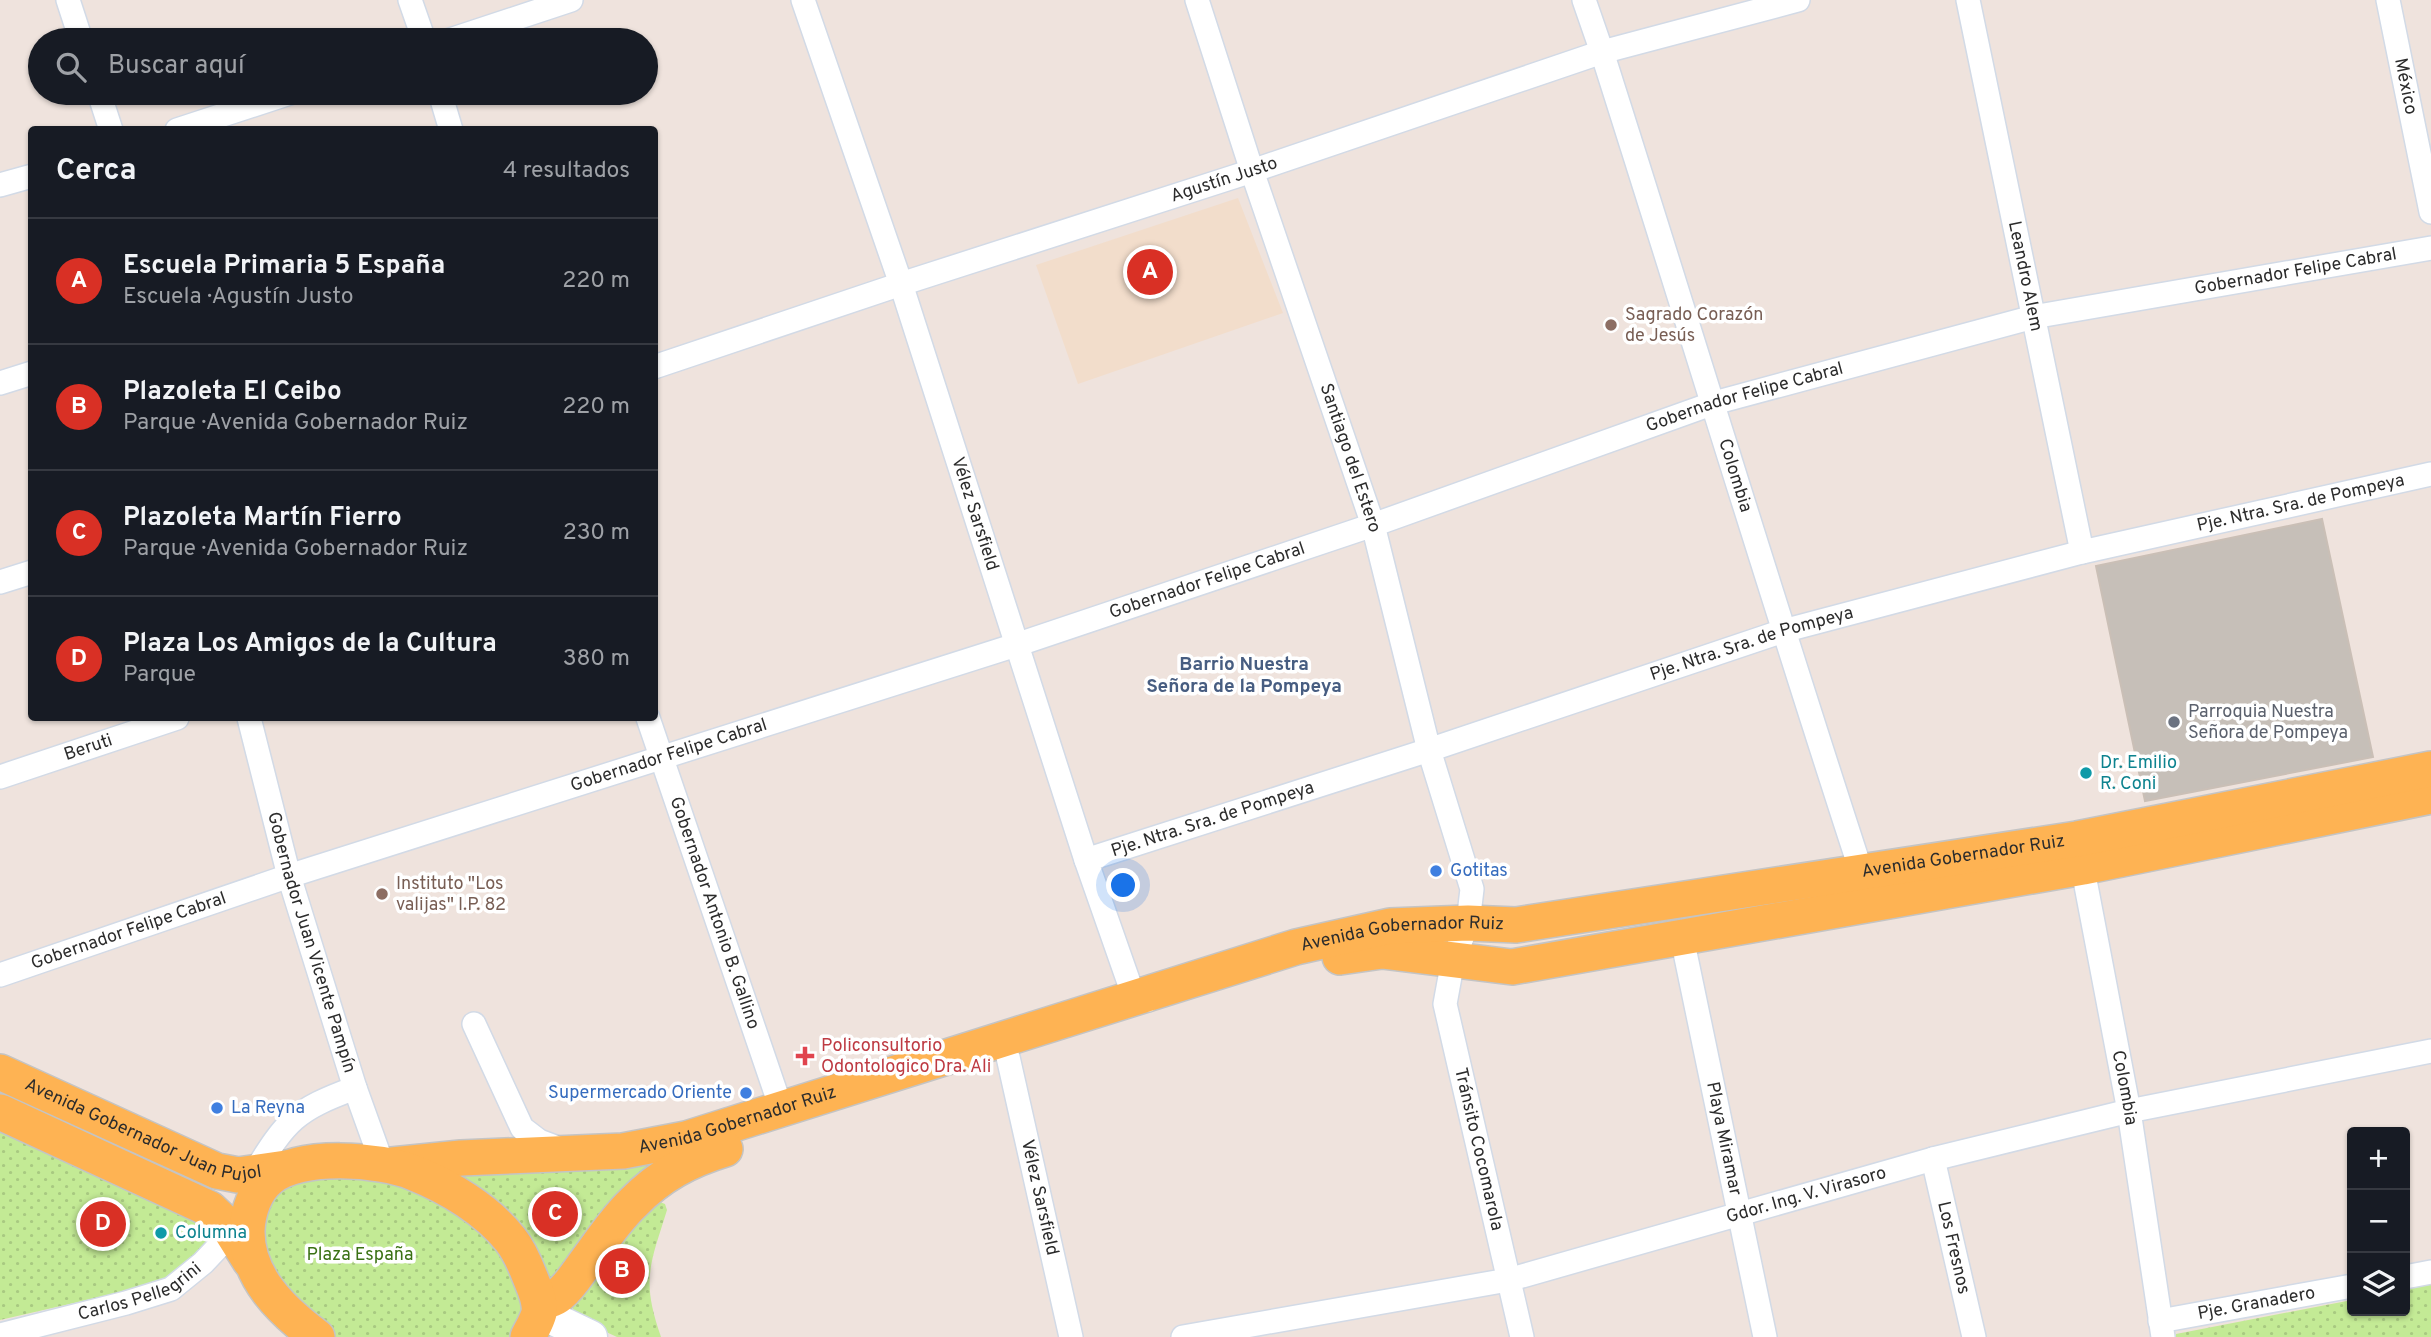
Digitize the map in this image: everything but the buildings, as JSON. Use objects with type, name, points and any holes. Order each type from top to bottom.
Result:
[{"type":"main road","name":"Avenida Gobernador Ruiz","points":[[535,1317],[550,1300],[563,1291],[631,1204],[668,1172],[698,1157],[1168,1005],[1337,957],[1382,951],[1512,967],[1682,939],[2080,853],[2431,769]]},
{"type":"main road","name":"Avenida Gobernador Ruiz","points":[[387,1164],[461,1158],[623,1152],[686,1139],[782,1111],[1134,996],[1296,947],[1390,926],[1468,923],[1516,925],[1861,871],[2080,853],[2431,796]]},
{"type":"main road","name":"Avenida Gobernador Juan Pujol","points":[[0,1072],[217,1171],[238,1175],[244,1202]]},
{"type":"main road","points":[[0,1112],[209,1209],[244,1202],[272,1175],[317,1162],[359,1161],[387,1164],[430,1180],[473,1205],[511,1240],[524,1264],[535,1317],[591,1337]]},
{"type":"main road","points":[[244,1202],[247,1241],[254,1268],[270,1295],[294,1320],[317,1337]]},
{"type":"street","points":[[68,0],[77,28]]},
{"type":"street","points":[[410,0],[420,28]]},
{"type":"street","points":[[486,28],[571,0]]},
{"type":"street","name":"Vélez Sarsfield","points":[[803,0],[901,284],[1086,860],[1134,996]]},
{"type":"street","name":"Santiago del Estero","points":[[1197,0],[1252,171],[1373,524],[1429,750],[1472,889],[1468,923]]},
{"type":"street","name":"Colombia","points":[[1584,0],[1861,871]]},
{"type":"street","name":"Agustín Justo","points":[[658,366],[1252,171],[1602,52],[1798,0]]},
{"type":"street","name":"Leandro Alem","points":[[1968,0],[2082,552]]},
{"type":"street","name":"México","points":[[2388,0],[2431,212]]},
{"type":"street","points":[[103,105],[110,126]]},
{"type":"street","points":[[189,126],[253,105]]},
{"type":"street","points":[[444,105],[450,126]]},
{"type":"street","points":[[0,185],[28,177]]},
{"type":"street","name":"Gobernador Felipe Cabral","points":[[0,975],[289,876],[1016,645],[1373,524],[1714,403],[2033,317],[2431,248]]},
{"type":"street","points":[[0,383],[28,374]]},
{"type":"street","name":"Pje. Ntra. Sra. de Pompeya","points":[[1086,860],[1429,750],[1783,631],[2082,552],[2431,474]]},
{"type":"street","points":[[0,582],[28,573]]},
{"type":"street","name":"Beruti","points":[[0,777],[168,721]]},
{"type":"street","name":"Gobernador Juan Vicente Pampín","points":[[250,721],[289,876],[355,1088],[387,1164]]},
{"type":"street","name":"Gobernador Antonio B. Gallino","points":[[649,721],[782,1111]]},
{"type":"street","name":"Colombia","points":[[2080,853],[2129,1111],[2162,1329]]},
{"type":"street","name":"Tránsito Cocomarola","points":[[1468,923],[1453,960],[1445,1004],[1522,1337]]},
{"type":"street","name":"Playa Miramar","points":[[1682,939],[1765,1337]]},
{"type":"street","points":[[1134,996],[1168,1005]]},
{"type":"street","points":[[474,1024],[522,1128],[539,1141],[576,1155]]},
{"type":"street","name":"Gdor. Ing. V. Virasoro","points":[[1183,1337],[1293,1327],[1508,1280],[1933,1159],[2129,1111],[2431,1051]]},
{"type":"street","name":"Vélez Sarsfield","points":[[1008,1057],[1071,1337]]},
{"type":"street","name":"Carlos Pellegrini","points":[[0,1335],[171,1289],[221,1244],[279,1133],[297,1114],[322,1100],[355,1088]]},
{"type":"street","name":"Los Fresnos","points":[[1933,1159],[1974,1337]]},
{"type":"street","points":[[2410,1276],[2431,1272]]},
{"type":"street","name":"Pje. Granadero","points":[[2162,1329],[2347,1287]]},
{"type":"shaded area","points":[[1238,198],[1283,313],[1078,384],[1036,265]]},
{"type":"green space","points":[[0,1124],[195,1211],[210,1229],[210,1240],[205,1249],[161,1283],[0,1320]]},
{"type":"green space","points":[[661,1156],[555,1281],[545,1279],[462,1182],[461,1174]]},
{"type":"green space","name":"Plaza España","points":[[320,1172],[421,1186],[501,1244],[525,1301],[514,1337],[333,1337],[268,1276],[261,1212],[271,1195]]},
{"type":"green space","points":[[660,1202],[665,1204],[667,1210],[652,1259],[650,1286],[651,1301],[661,1337],[617,1337],[580,1320],[573,1313],[572,1303],[652,1205]]},
{"type":"green space","points":[[2431,1284],[2431,1337],[2176,1337],[2176,1334],[2347,1301],[2347,1316],[2410,1316],[2410,1288]]},
{"type":"place","name":"Escuela Primaria 5 España","points":[[1150,272]]},
{"type":"place","name":"Sagrado Corazón de Jesús","points":[[1611,325]]},
{"type":"place","name":"Parroquia Nuestra Señora de Pompeya","points":[[2174,722]]},
{"type":"place","name":"Dr. Emilio R. Coni","points":[[2086,773]]},
{"type":"place","name":"Gotitas","points":[[1436,871]]},
{"type":"place","name":"Instituto \"Los valijas\" I.P. 82","points":[[382,894]]},
{"type":"place","name":"Policonsultorio Odontologico Dra. Ali","points":[[805,1056]]},
{"type":"place","name":"Supermercado Oriente","points":[[746,1093]]},
{"type":"place","name":"La Reyna","points":[[217,1108]]},
{"type":"place","name":"Plazoleta Martín Fierro","points":[[555,1214]]},
{"type":"place","name":"Plaza Los Amigos de la Cultura","points":[[103,1224]]},
{"type":"place","name":"Columna","points":[[161,1233]]},
{"type":"place","name":"Plazoleta El Ceibo","points":[[622,1271]]},
{"type":"district","name":"Barrio Nuestra Señora de la Pompeya","points":[[1244,676]]}]
